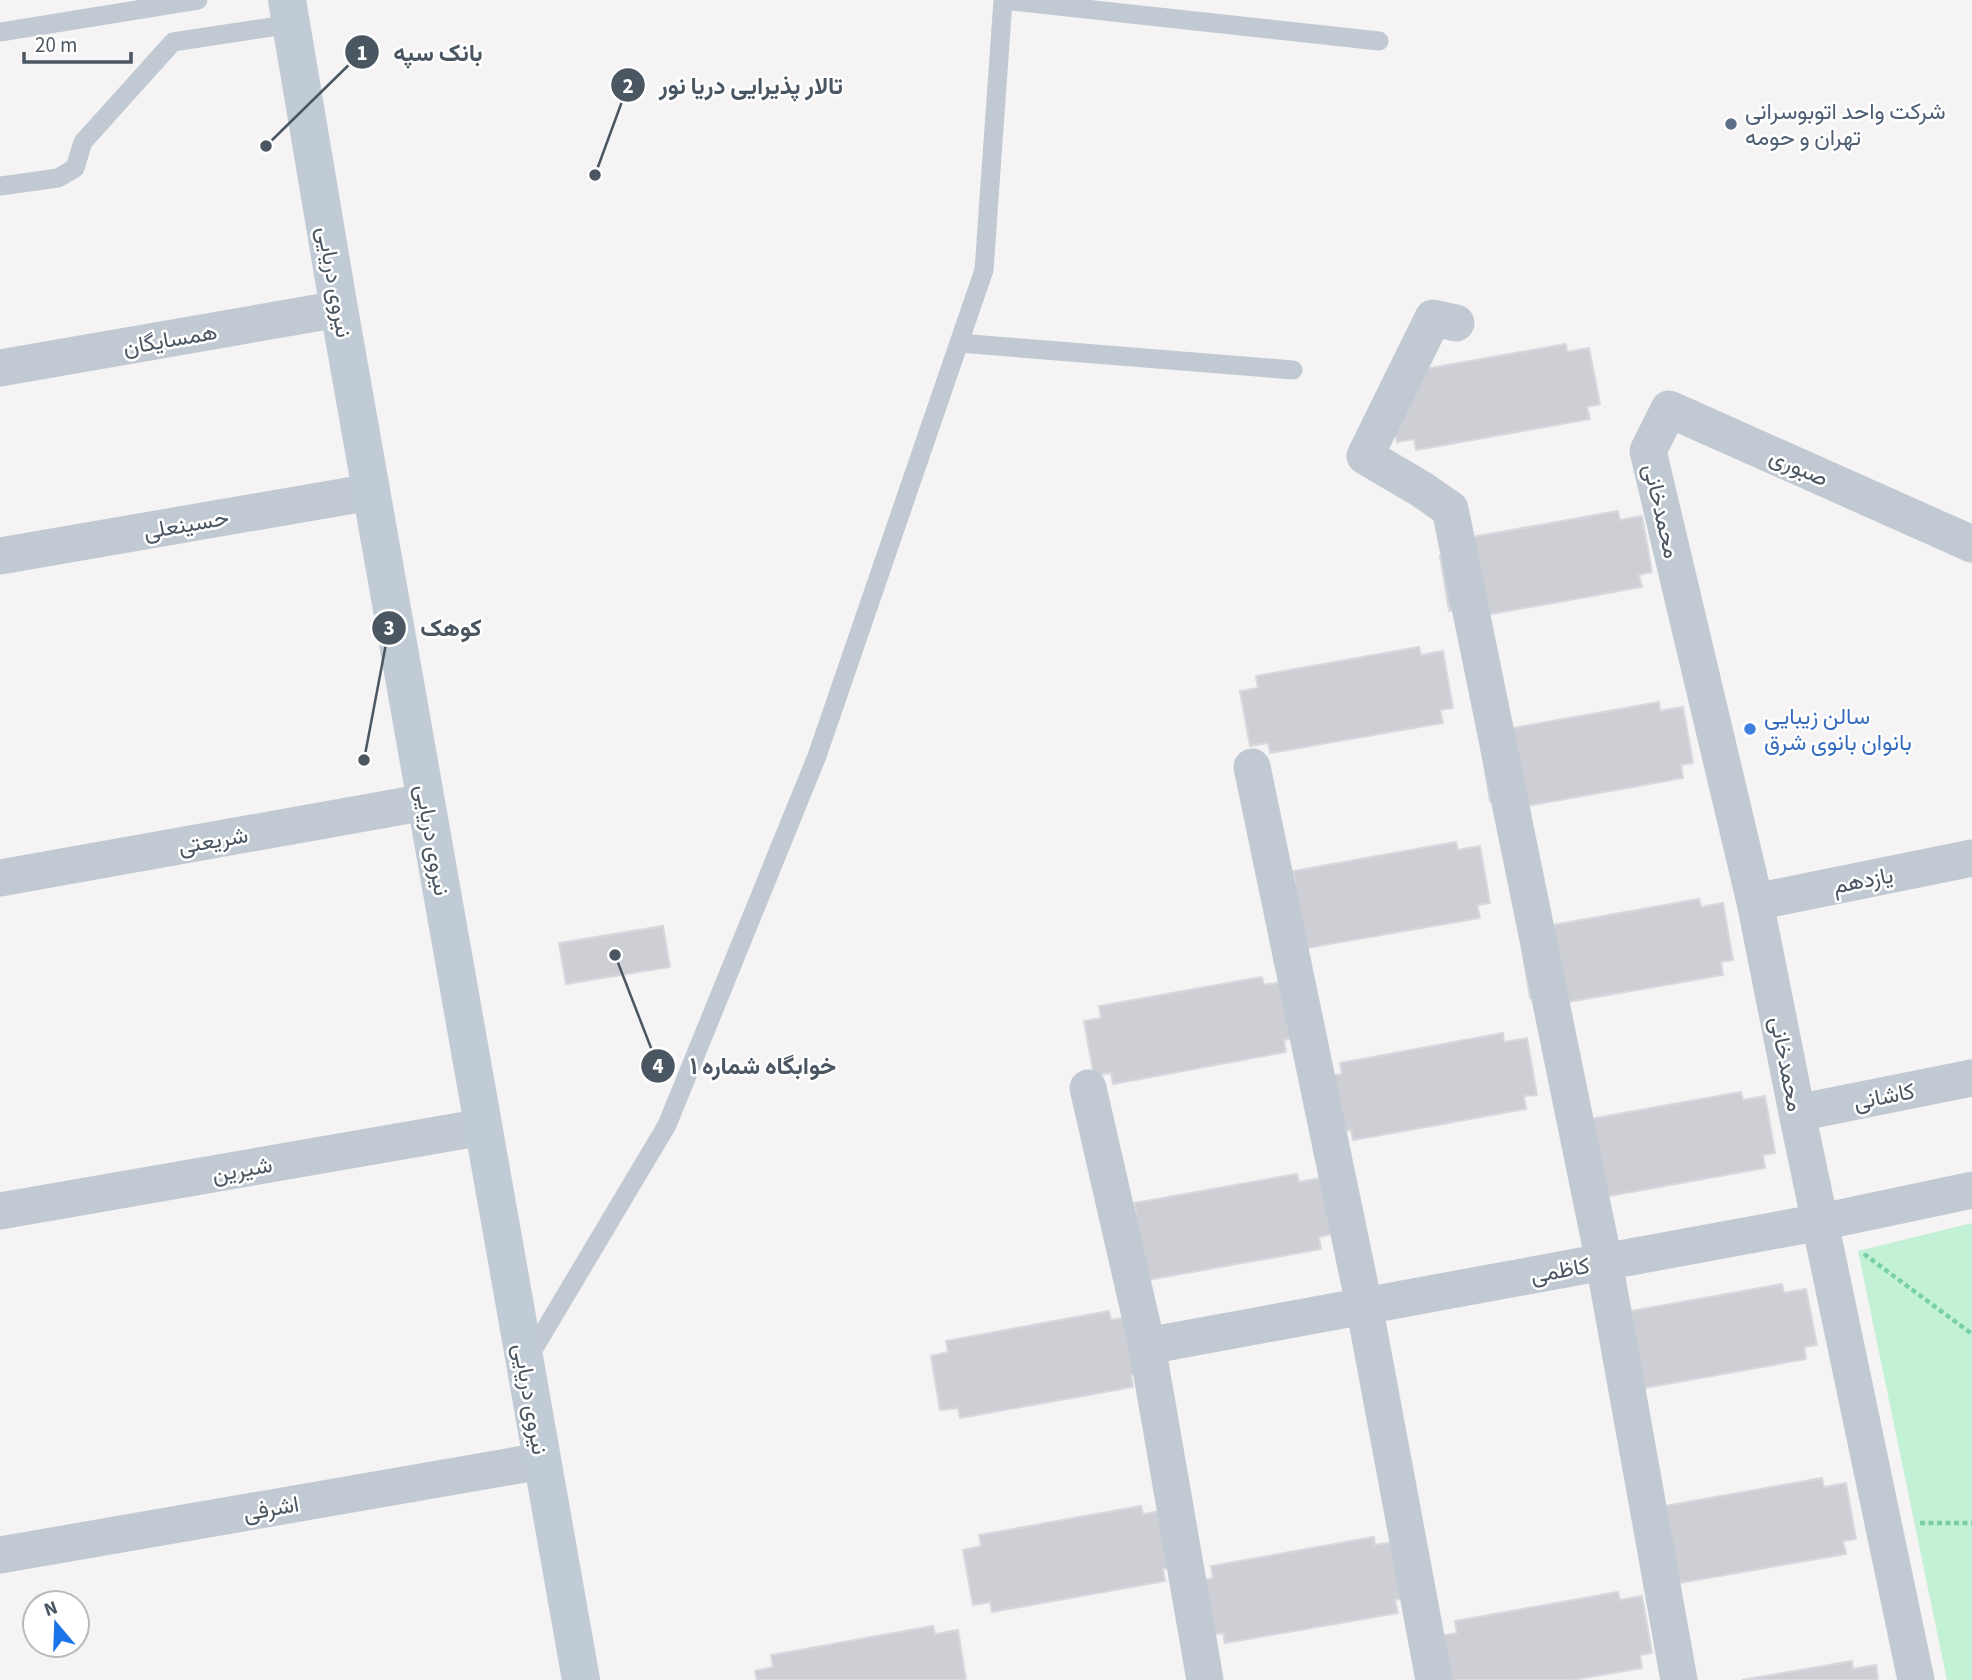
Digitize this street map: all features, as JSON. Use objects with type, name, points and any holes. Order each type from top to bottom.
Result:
[{"type":"main road","name":"نیروی دریایی","points":[[290,12],[339,310],[542,1461],[588,1676]]},
{"type":"street","name":"همسایگان","points":[[0,368],[339,310]]},
{"type":"street","points":[[1456,323],[1433,318],[1365,456],[1450,509],[1605,1262],[1679,1680]]},
{"type":"street","name":"صبوری","points":[[1648,451],[1669,409],[1972,544]]},
{"type":"street","name":"محمدخانی","points":[[1648,451],[1755,902],[1916,1680]]},
{"type":"street","name":"حسینعلی","points":[[0,556],[372,492]]},
{"type":"street","points":[[1252,767],[1364,1305],[1434,1680]]},
{"type":"street","name":"شریعتی","points":[[0,878],[426,802]]},
{"type":"street","name":"یازدهم","points":[[1755,902],[1972,858]]},
{"type":"street","name":"کاشانی","points":[[1797,1113],[1972,1078]]},
{"type":"street","points":[[1088,1088],[1147,1346],[1205,1680]]},
{"type":"street","name":"شیرین","points":[[0,1211],[483,1127]]},
{"type":"street","name":"کاظمی","points":[[1147,1346],[1821,1222],[1972,1190]]},
{"type":"street","name":"اشرفی","points":[[0,1555],[542,1461]]},
{"type":"lane","points":[[0,32],[198,0]]},
{"type":"lane","points":[[525,1364],[667,1125],[817,756],[984,270],[1003,0],[1379,41]]},
{"type":"lane","points":[[0,186],[58,178],[75,168],[83,142],[173,41],[290,12]]},
{"type":"lane","points":[[959,344],[1293,370]]},
{"type":"path","points":[[1821,1222],[1972,1334]]},
{"type":"path","points":[[1884,1523],[1972,1522]]},
{"type":"green space","points":[[1972,1223],[1972,1680],[1947,1680],[1858,1251]]},
{"type":"building","points":[[1566,344],[1567,352],[1589,348],[1600,404],[1587,407],[1590,419],[1416,450],[1414,439],[1397,442],[1387,388],[1403,373]]},
{"type":"building","points":[[1618,511],[1620,520],[1642,516],[1652,572],[1639,575],[1642,587],[1469,618],[1467,607],[1449,611],[1440,556],[1457,552],[1455,540]]},
{"type":"building","points":[[1419,647],[1421,655],[1443,651],[1453,708],[1440,710],[1443,723],[1270,753],[1268,743],[1250,746],[1240,691],[1258,688],[1256,676]]},
{"type":"building","points":[[1659,702],[1660,711],[1683,707],[1693,763],[1681,765],[1683,778],[1510,809],[1508,798],[1490,801],[1481,746],[1496,731]]},
{"type":"building","points":[[1456,842],[1458,850],[1480,846],[1490,903],[1477,905],[1480,918],[1307,948],[1277,886],[1295,883],[1293,871]]},
{"type":"building","points":[[1699,899],[1701,907],[1723,903],[1733,960],[1721,962],[1723,975],[1550,1005],[1548,995],[1530,998],[1521,943],[1536,928]]},
{"type":"building","points":[[663,926],[670,967],[566,984],[559,943]]},
{"type":"building","points":[[1262,977],[1264,985],[1286,981],[1297,1038],[1284,1040],[1286,1052],[1113,1084],[1111,1073],[1094,1076],[1084,1021],[1101,1018],[1099,1006]]},
{"type":"building","points":[[1503,1033],[1504,1042],[1527,1038],[1537,1095],[1524,1096],[1526,1109],[1353,1140],[1351,1130],[1334,1132],[1324,1077],[1342,1074],[1340,1063]]},
{"type":"building","points":[[1741,1092],[1743,1100],[1765,1096],[1775,1153],[1763,1155],[1765,1168],[1592,1199],[1578,1121]]},
{"type":"building","points":[[1297,1174],[1299,1182],[1321,1178],[1331,1234],[1319,1237],[1321,1249],[1148,1280],[1119,1218],[1136,1215],[1134,1203]]},
{"type":"building","points":[[1782,1284],[1784,1293],[1806,1289],[1817,1345],[1804,1347],[1806,1359],[1633,1390],[1620,1313]]},
{"type":"building","points":[[1109,1311],[1111,1320],[1133,1316],[1143,1373],[1131,1375],[1133,1387],[960,1418],[958,1408],[940,1410],[931,1356],[948,1352],[946,1341]]},
{"type":"building","points":[[1822,1478],[1824,1487],[1846,1483],[1856,1539],[1843,1541],[1846,1554],[1673,1584],[1659,1507]]},
{"type":"building","points":[[1141,1506],[1143,1514],[1166,1510],[1176,1567],[1163,1569],[1165,1581],[992,1612],[990,1602],[973,1605],[963,1550],[981,1546],[979,1535]]},
{"type":"building","points":[[1374,1537],[1375,1545],[1398,1541],[1408,1598],[1395,1600],[1398,1613],[1225,1643],[1223,1633],[1205,1636],[1196,1581],[1213,1578],[1211,1566]]},
{"type":"building","points":[[1618,1592],[1620,1600],[1642,1596],[1652,1653],[1640,1655],[1642,1668],[1573,1680],[1447,1680],[1440,1636],[1457,1633],[1455,1621]]},
{"type":"building","points":[[933,1626],[935,1634],[958,1630],[966,1680],[757,1680],[755,1671],[773,1667],[771,1655]]},
{"type":"building","points":[[1852,1661],[1853,1669],[1876,1665],[1878,1680],[1742,1680]]},
{"type":"place","name":"شرکت واحد اتوبوسرانی تهران و حومه","points":[[1731,124]]},
{"type":"place","name":"بانک سپه","points":[[266,146]]},
{"type":"place","name":"تالار پذیرایی دریا نور","points":[[595,175]]},
{"type":"place","name":"سالن زیبایی بانوان بانوی شرق","points":[[1750,729]]},
{"type":"place","name":"کوهک","points":[[364,760]]},
{"type":"place","name":"خوابگاه شماره ۱","points":[[615,955]]}]
